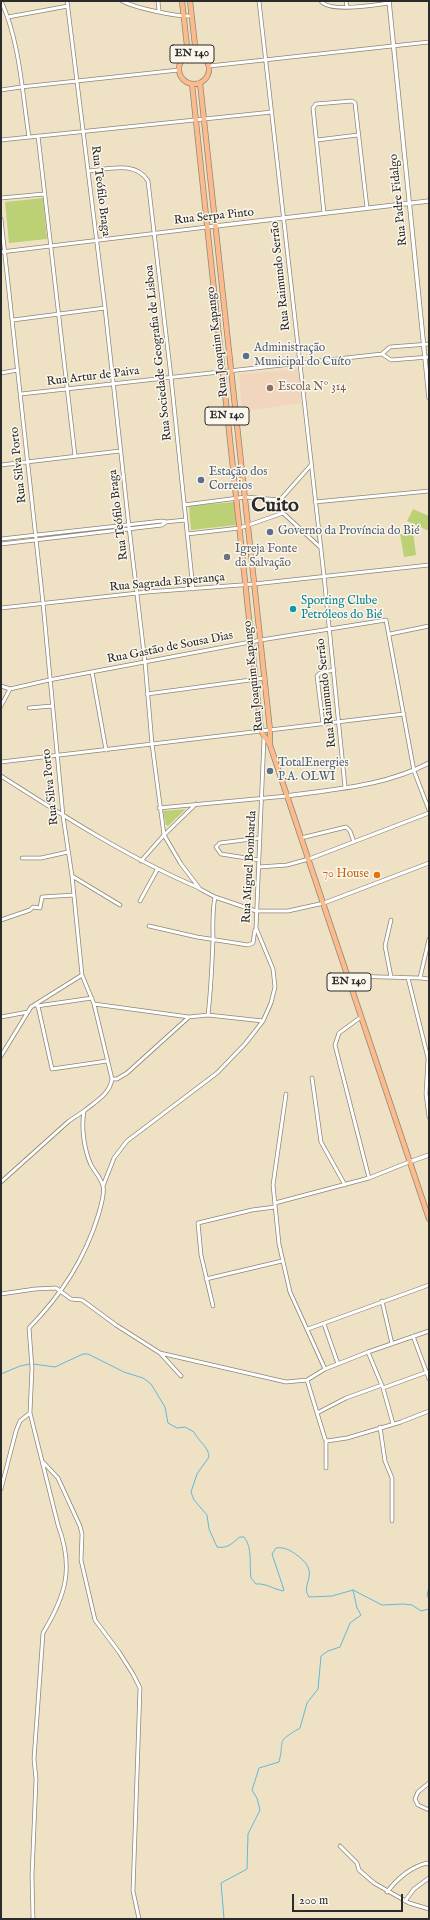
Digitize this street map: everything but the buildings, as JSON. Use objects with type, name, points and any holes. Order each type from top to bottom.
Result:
[{"type":"main road","name":"EN 140","points":[[182,1],[188,55]]},
{"type":"main road","name":"EN 140","points":[[190,1],[196,54]]},
{"type":"main road","name":"EN 140","points":[[192,84],[183,80],[179,70],[181,61],[188,55],[196,54],[204,58],[209,66],[208,76],[200,83]]},
{"type":"main road","points":[[192,84],[200,83]]},
{"type":"main road","name":"Rua Joaquim Kapango","points":[[200,83],[220,276],[246,497],[265,678],[270,745]]},
{"type":"main road","name":"Rua Joaquim Kapango","points":[[192,84],[261,731],[264,738],[270,745]]},
{"type":"main road","points":[[201,172],[210,172]]},
{"type":"main road","points":[[212,277],[220,276]]},
{"type":"main road","points":[[217,325],[226,324]]},
{"type":"main road","points":[[229,436],[238,436]]},
{"type":"main road","points":[[249,608],[257,608]]},
{"type":"main road","points":[[250,619],[258,618]]},
{"type":"main road","name":"EN 140","points":[[270,745],[429,1219]]},
{"type":"street","points":[[1,1],[8,17],[29,137]]},
{"type":"street","name":"Rua Teófilo Braga","points":[[66,1],[68,6],[89,171],[114,384],[128,524],[138,594],[159,808],[164,835],[181,864],[200,889],[215,897],[256,911],[288,911],[324,903],[429,862]]},
{"type":"street","points":[[122,1],[184,17],[192,16]]},
{"type":"street","points":[[158,1],[159,11]]},
{"type":"street","name":"Rua Raimundo Serrão","points":[[259,1],[340,722],[345,787]]},
{"type":"street","points":[[321,1],[325,5],[347,7],[389,2]]},
{"type":"street","points":[[346,1],[347,7]]},
{"type":"street","name":"Rua Padre Fidalgo","points":[[389,2],[424,344],[427,357],[429,398]]},
{"type":"street","points":[[8,17],[68,6]]},
{"type":"street","points":[[209,66],[266,61],[429,42]]},
{"type":"street","points":[[1,90],[21,86],[78,82],[179,70]]},
{"type":"street","points":[[324,213],[313,108],[316,104],[354,102],[367,208]]},
{"type":"street","points":[[1,140],[272,112]]},
{"type":"street","points":[[317,140],[358,135]]},
{"type":"street","points":[[38,136],[60,314],[75,456]]},
{"type":"street","name":"Rua Sociedade Geografia de Lisboa","points":[[89,171],[125,168],[135,169],[144,173],[148,180],[171,376],[193,589]]},
{"type":"street","points":[[1,198],[44,194]]},
{"type":"street","name":"Rua Serpa Pinto","points":[[3,252],[429,201]]},
{"type":"street","name":"Rua Silva Porto","points":[[1,219],[3,252],[13,320],[43,603],[63,816],[72,876],[82,975],[94,1004],[112,1079]]},
{"type":"street","points":[[13,320],[105,308]]},
{"type":"street","points":[[427,357],[391,360],[382,354],[390,348],[429,344]]},
{"type":"street","name":"Rua Artur de Paiva","points":[[21,394],[171,376],[232,372],[382,354]]},
{"type":"street","points":[[1,373],[18,370]]},
{"type":"street","points":[[1,465],[120,451]]},
{"type":"street","points":[[280,500],[311,465]]},
{"type":"street","points":[[315,502],[429,491]]},
{"type":"street","points":[[184,505],[246,497],[280,500]]},
{"type":"street","points":[[280,500],[283,513],[320,547]]},
{"type":"street","points":[[187,534],[240,528],[283,513]]},
{"type":"street","points":[[1,539],[128,524],[185,520]]},
{"type":"street","points":[[1,544],[162,525],[166,522]]},
{"type":"street","points":[[106,527],[106,532]]},
{"type":"street","points":[[90,529],[90,534]]},
{"type":"street","points":[[62,532],[63,537]]},
{"type":"street","points":[[7,538],[8,544]]},
{"type":"street","name":"Rua Sagrada Esperança","points":[[1,608],[254,584],[429,564]]},
{"type":"street","name":"Rua Gastão de Sousa Dias","points":[[10,689],[261,640],[384,620],[387,621],[390,634],[414,770],[429,811]]},
{"type":"street","points":[[390,634],[429,626]]},
{"type":"street","points":[[323,724],[317,676],[320,673],[334,670]]},
{"type":"street","points":[[92,672],[106,750]]},
{"type":"street","points":[[147,694],[265,678]]},
{"type":"street","points":[[1,686],[10,689],[1,706]]},
{"type":"street","points":[[29,708],[52,706]]},
{"type":"street","points":[[1,762],[404,714]]},
{"type":"street","name":"Rua Miguel Bombarda","points":[[103,1186],[114,1158],[127,1142],[216,1073],[245,1044],[263,1021],[273,997],[276,981],[273,969],[256,928],[264,738]]},
{"type":"street","points":[[159,808],[262,797],[287,796],[377,783],[429,763]]},
{"type":"street","points":[[1,776],[63,816],[141,861],[157,870],[200,889]]},
{"type":"street","points":[[141,861],[164,835],[196,804]]},
{"type":"street","points":[[259,866],[287,865],[309,859],[429,811]]},
{"type":"street","points":[[301,838],[346,827],[350,831],[354,842]]},
{"type":"street","points":[[259,860],[221,854],[216,847],[220,842],[260,838]]},
{"type":"street","points":[[22,858],[41,858],[68,852]]},
{"type":"street","points":[[140,901],[157,870]]},
{"type":"street","points":[[72,876],[120,905]]},
{"type":"street","points":[[1,920],[30,910],[33,907],[40,908],[42,897],[74,895]]},
{"type":"street","points":[[208,1015],[211,995],[213,939],[212,910],[215,897]]},
{"type":"street","points":[[391,920],[385,946],[392,977]]},
{"type":"street","points":[[149,926],[197,937],[250,945],[254,940],[256,928]]},
{"type":"street","points":[[420,978],[429,939]]},
{"type":"street","points":[[1,1056],[32,1007],[82,975]]},
{"type":"street","points":[[347,976],[429,979]]},
{"type":"street","points":[[408,978],[427,1049],[429,1069],[429,1117]]},
{"type":"street","points":[[32,1007],[92,998]]},
{"type":"street","points":[[94,1004],[189,1017],[208,1015],[263,1021]]},
{"type":"street","points":[[38,1006],[52,1069],[107,1061]]},
{"type":"street","points":[[1,1017],[28,1012]]},
{"type":"street","points":[[1,1182],[69,1121],[104,1096],[112,1079],[117,1079],[127,1073],[189,1017]]},
{"type":"street","points":[[361,1017],[339,1033],[335,1045],[369,1178]]},
{"type":"street","points":[[312,1078],[321,1142],[345,1184]]},
{"type":"street","points":[[286,1094],[274,1178],[275,1205],[282,1261],[290,1292],[308,1329],[325,1370]]},
{"type":"street","points":[[33,1919],[32,1876],[36,1779],[34,1759],[43,1633],[53,1616],[66,1582],[65,1550],[30,1413],[32,1368],[29,1328],[50,1306],[73,1274],[94,1228],[102,1201],[103,1186],[87,1154],[82,1127],[84,1111]]},
{"type":"street","points":[[213,1306],[201,1255],[198,1223],[275,1205],[369,1178],[429,1155]]},
{"type":"street","points":[[423,1201],[429,1202]]},
{"type":"street","points":[[206,1279],[282,1261]]},
{"type":"street","points":[[308,1329],[429,1285]]},
{"type":"street","points":[[1,1294],[53,1288],[60,1291],[70,1299],[82,1300],[116,1325],[160,1353],[181,1376]]},
{"type":"street","points":[[382,1301],[392,1344]]},
{"type":"street","points":[[324,1324],[338,1364]]},
{"type":"street","points":[[160,1353],[286,1382],[306,1380],[338,1364],[429,1330]]},
{"type":"street","points":[[413,1336],[429,1379]]},
{"type":"street","points":[[368,1352],[382,1387],[393,1424]]},
{"type":"street","points":[[317,1413],[346,1398],[427,1372]]},
{"type":"street","points":[[306,1380],[326,1441],[326,1468]]},
{"type":"street","points":[[326,1441],[347,1438],[429,1411]]},
{"type":"street","points":[[1,1488],[16,1431],[20,1422],[30,1413]]},
{"type":"street","points":[[380,1427],[385,1461],[392,1478],[392,1521]]},
{"type":"street","points":[[43,1462],[58,1478],[80,1526],[82,1534],[81,1560],[95,1620],[119,1652],[140,1688],[134,1891],[139,1919]]},
{"type":"street","points":[[429,1783],[418,1792],[415,1799],[418,1805],[429,1810]]},
{"type":"street","points":[[340,1846],[357,1863],[359,1870],[387,1892],[429,1909]]},
{"type":"street","points":[[387,1892],[407,1873],[424,1864],[429,1865]]},
{"type":"street","points":[[404,1900],[414,1889],[429,1878]]},
{"type":"shaded area","name":"Escola Nº 314","points":[[298,369],[301,403],[242,412],[239,374]]},
{"type":"green space","points":[[43,198],[47,239],[9,243],[5,202]]},
{"type":"green space","points":[[234,502],[236,525],[191,530],[189,506]]},
{"type":"green space","points":[[413,509],[429,516],[429,531],[407,521]]},
{"type":"green space","points":[[413,532],[416,555],[404,557],[400,534]]},
{"type":"green space","points":[[186,809],[168,826],[166,825],[163,811]]},
{"type":"waterway","points":[[33,1364],[55,1367],[83,1354],[88,1354],[124,1372],[143,1378],[151,1384],[165,1407],[168,1423],[177,1428],[185,1427],[194,1432],[209,1453],[209,1457],[197,1474],[191,1492],[194,1500],[207,1515],[209,1529],[217,1547],[227,1546],[240,1537],[244,1537],[247,1541],[250,1551],[251,1578],[256,1584],[263,1584],[283,1591],[284,1590],[272,1554],[276,1548],[283,1548],[294,1553],[308,1566],[309,1577],[307,1592],[309,1597],[332,1596],[353,1590],[382,1605],[403,1604],[412,1605],[421,1611],[429,1609]]},
{"type":"waterway","points":[[1,1374],[20,1366],[30,1364]]},
{"type":"waterway","points":[[429,1587],[427,1595],[429,1599]]},
{"type":"waterway","points":[[224,1919],[221,1883],[247,1869],[248,1834],[260,1810],[257,1798],[252,1790],[259,1768],[279,1762],[282,1742],[287,1736],[300,1728],[307,1703],[318,1689],[321,1656],[328,1651],[340,1647],[350,1623],[361,1615],[357,1608],[353,1590]]},
{"type":"place","name":"Administração Municipal do Cuíto","points":[[246,356]]},
{"type":"place","name":"Escola Nº 314","points":[[270,388]]},
{"type":"place","name":"Estação dos Correios","points":[[201,480]]},
{"type":"place","name":"Governo da Província do Bié","points":[[270,532]]},
{"type":"place","name":"Igreja Fonte da Salvação","points":[[227,557]]},
{"type":"place","name":"Sporting Clube Petróleos do Bié","points":[[293,609]]},
{"type":"place","name":"TotalEnergies P.A. OLWI","points":[[270,771]]},
{"type":"place","name":"70 House","points":[[377,875]]},
{"type":"district","name":"Cuito","points":[[275,507]]}]
